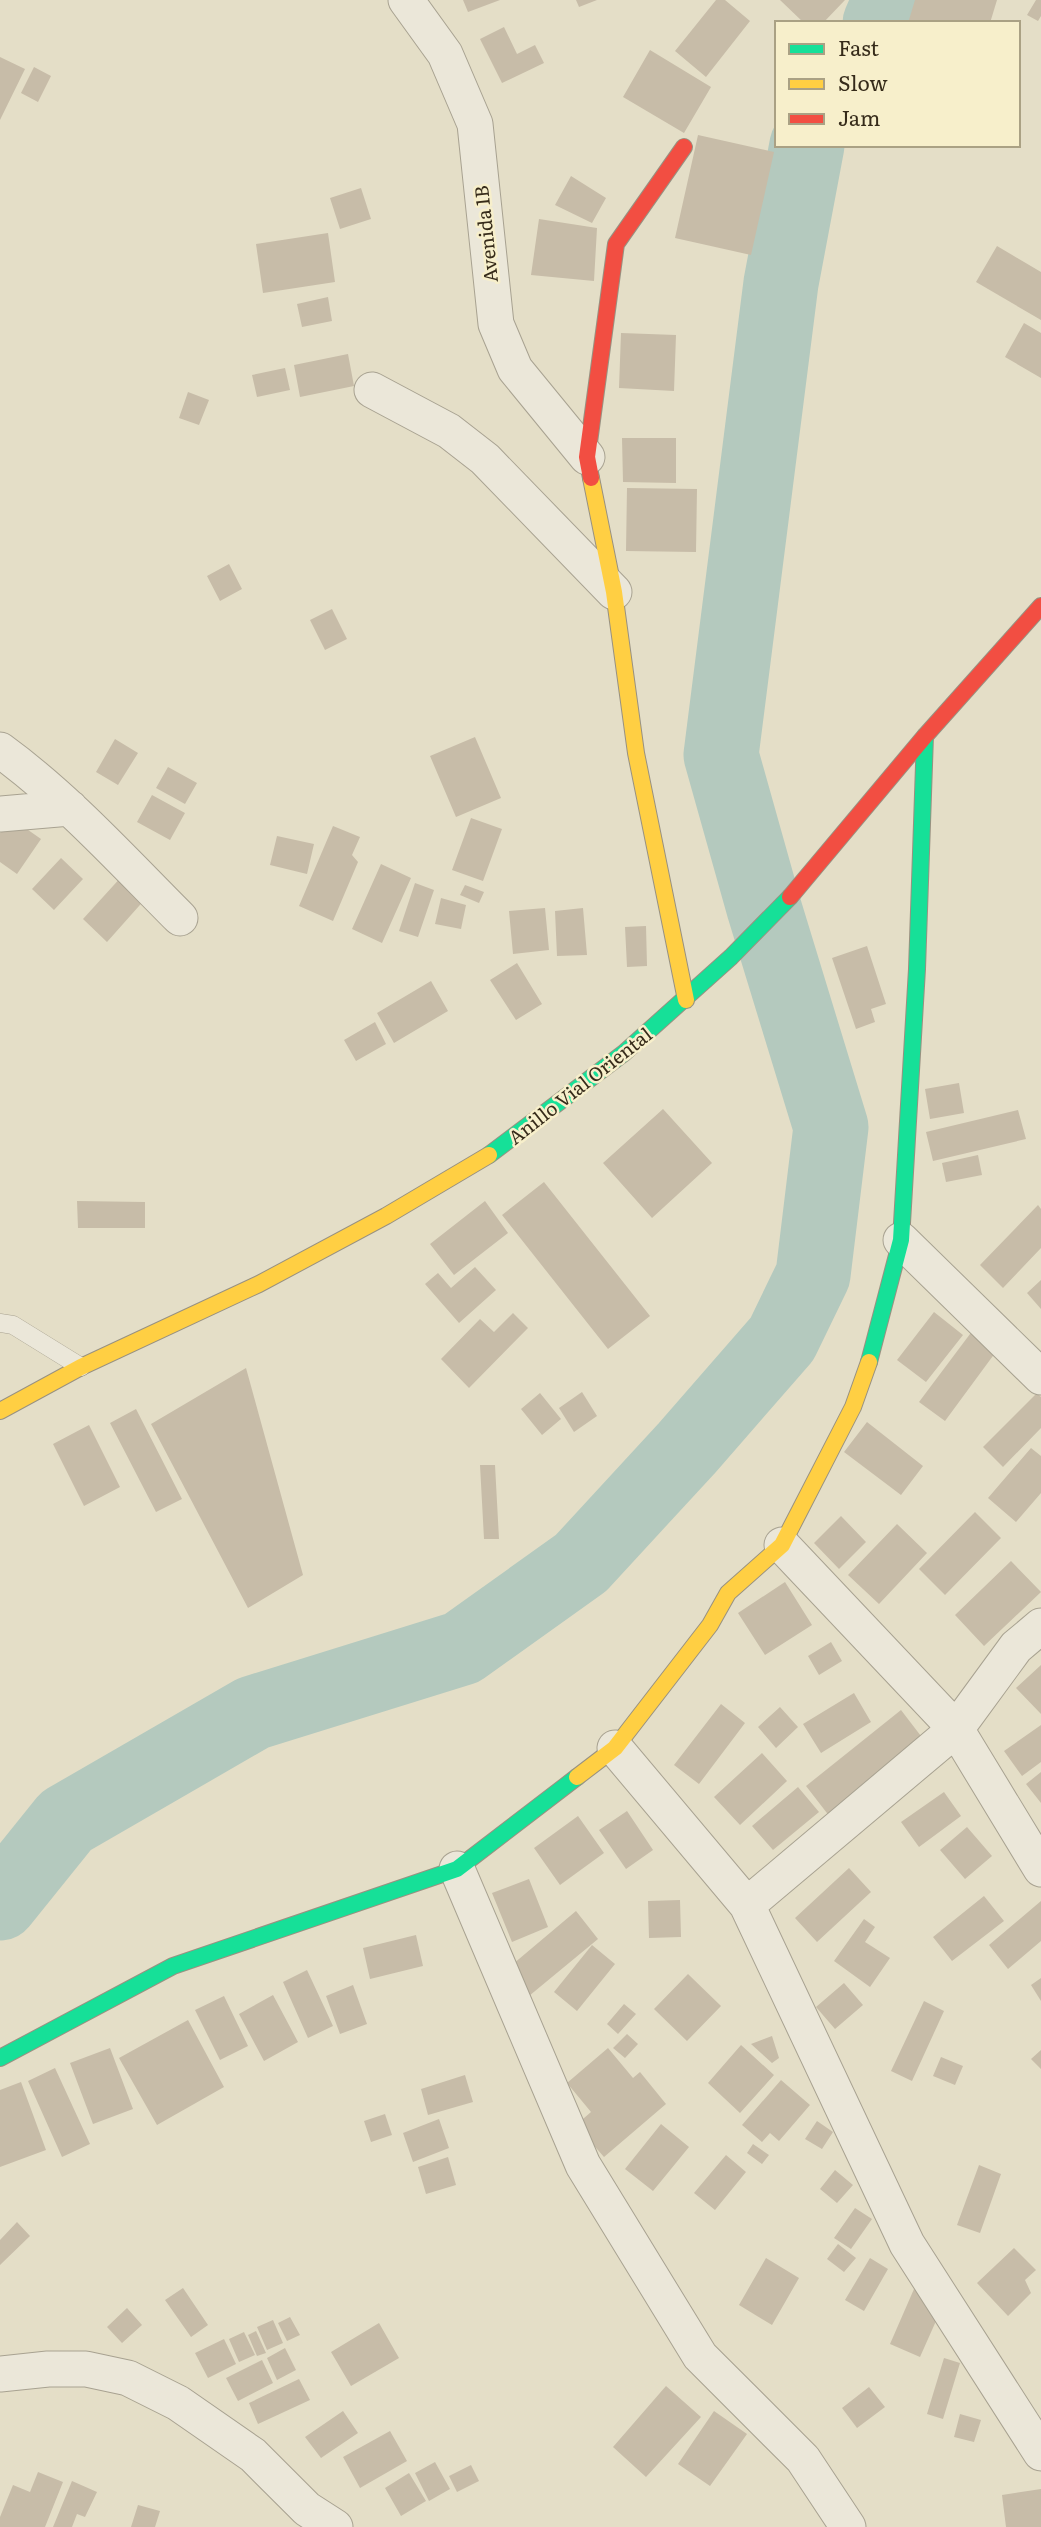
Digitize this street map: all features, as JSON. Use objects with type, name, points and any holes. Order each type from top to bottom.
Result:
[{"type":"main road","points":[[684,147],[616,244],[587,457],[614,592],[636,753],[686,1000]]},
{"type":"main road","name":"Anillo Vial Oriental","points":[[0,1411],[81,1367],[259,1284],[386,1216],[498,1150],[624,1053],[686,1000],[803,883],[925,736],[1041,606]]},
{"type":"main road","points":[[0,2058],[173,1966],[457,1869],[615,1748],[710,1625],[728,1594],[782,1545],[853,1407],[874,1349],[901,1240],[917,970],[925,736]]},
{"type":"street","name":"Avenida 1B","points":[[406,0],[445,54],[475,124],[496,324],[515,369],[587,457]]},
{"type":"street","points":[[372,390],[449,431],[485,458],[614,592]]},
{"type":"street","points":[[0,750],[32,773],[70,808],[180,918]]},
{"type":"street","points":[[0,814],[70,808]]},
{"type":"street","points":[[901,1240],[1041,1377]]},
{"type":"street","points":[[782,1545],[956,1728],[1041,1868]]},
{"type":"street","points":[[747,1905],[956,1728],[1016,1647],[1041,1626]]},
{"type":"street","points":[[615,1748],[747,1905],[907,2245],[1041,2453]]},
{"type":"street","points":[[457,1869],[583,2165],[700,2356],[803,2459],[848,2527]]},
{"type":"street","points":[[0,2374],[48,2369],[86,2369],[128,2378],[178,2403],[253,2455],[315,2521]]},
{"type":"lane","points":[[0,1323],[13,1325],[81,1367]]},
{"type":"building","points":[[463,0],[500,0],[468,12]]},
{"type":"building","points":[[576,0],[597,0],[579,7]]},
{"type":"building","points":[[716,0],[725,0],[750,21],[706,77],[675,51]]},
{"type":"building","points":[[780,0],[845,0],[825,21],[802,21]]},
{"type":"building","points":[[915,0],[997,0],[991,21],[909,21]]},
{"type":"building","points":[[1036,0],[1041,0],[1041,16],[1038,21],[1027,15]]},
{"type":"building","points":[[504,27],[517,54],[535,45],[544,63],[502,83],[480,39]]},
{"type":"building","points":[[650,50],[711,87],[684,133],[623,97]]},
{"type":"building","points":[[0,57],[25,69],[0,120]]},
{"type":"building","points":[[34,67],[51,76],[38,102],[21,93]]},
{"type":"building","points":[[698,135],[774,152],[751,255],[675,238]]},
{"type":"building","points":[[571,176],[606,198],[592,223],[555,205]]},
{"type":"building","points":[[361,188],[371,219],[340,229],[330,198]]},
{"type":"building","points":[[539,219],[597,228],[594,281],[531,275]]},
{"type":"building","points":[[328,233],[335,282],[263,293],[256,244]]},
{"type":"building","points":[[997,246],[1041,272],[1041,320],[976,282]]},
{"type":"building","points":[[328,297],[332,321],[302,327],[297,304]]},
{"type":"building","points":[[1024,323],[1041,333],[1041,378],[1005,357]]},
{"type":"building","points":[[621,333],[676,335],[674,391],[619,388]]},
{"type":"building","points":[[348,354],[354,386],[300,397],[294,365]]},
{"type":"building","points":[[285,368],[290,390],[257,397],[252,375]]},
{"type":"building","points":[[188,392],[209,400],[199,425],[179,418]]},
{"type":"building","points":[[622,438],[676,438],[676,483],[623,482]]},
{"type":"building","points":[[627,488],[697,489],[696,552],[626,551]]},
{"type":"building","points":[[229,564],[242,589],[220,601],[207,576]]},
{"type":"building","points":[[332,609],[347,639],[325,650],[310,620]]},
{"type":"building","points":[[475,737],[501,798],[456,817],[430,756]]},
{"type":"building","points":[[115,739],[138,753],[118,785],[96,772]]},
{"type":"building","points":[[168,767],[197,783],[185,804],[156,788]]},
{"type":"building","points":[[152,795],[185,813],[170,840],[137,822]]},
{"type":"building","points":[[11,818],[41,839],[17,874],[0,862],[0,833]]},
{"type":"building","points":[[471,818],[502,829],[483,881],[452,870]]},
{"type":"building","points":[[333,826],[360,837],[352,855],[358,862],[333,921],[299,906]]},
{"type":"building","points":[[277,836],[314,844],[307,874],[270,865]]},
{"type":"building","points":[[61,858],[83,879],[54,910],[32,889]]},
{"type":"building","points":[[381,864],[411,878],[382,943],[352,929]]},
{"type":"building","points":[[123,875],[147,897],[107,942],[83,919]]},
{"type":"building","points":[[415,883],[434,890],[418,937],[399,931]]},
{"type":"building","points":[[465,885],[484,892],[479,903],[460,895]]},
{"type":"building","points":[[441,898],[466,905],[461,929],[435,924]]},
{"type":"building","points":[[545,908],[549,950],[513,954],[509,911]]},
{"type":"building","points":[[583,908],[587,955],[557,956],[555,911]]},
{"type":"building","points":[[646,926],[647,966],[627,967],[625,927]]},
{"type":"building","points":[[867,946],[886,1004],[871,1009],[875,1022],[856,1029],[832,958]]},
{"type":"building","points":[[517,963],[542,1004],[516,1020],[490,980]]},
{"type":"building","points":[[431,981],[448,1011],[394,1043],[377,1013]]},
{"type":"building","points":[[375,1022],[386,1044],[356,1061],[344,1040]]},
{"type":"building","points":[[959,1083],[964,1113],[930,1119],[925,1089]]},
{"type":"building","points":[[663,1109],[712,1163],[652,1218],[603,1163]]},
{"type":"building","points":[[1018,1110],[1026,1139],[933,1161],[926,1132]]},
{"type":"building","points":[[978,1155],[982,1175],[946,1182],[942,1163]]},
{"type":"building","points":[[544,1182],[650,1316],[608,1349],[502,1215]]},
{"type":"building","points":[[77,1201],[145,1202],[145,1228],[78,1228]]},
{"type":"building","points":[[485,1201],[508,1233],[454,1275],[430,1244]]},
{"type":"building","points":[[1038,1205],[1041,1209],[1041,1248],[1003,1288],[980,1265]]},
{"type":"building","points":[[475,1267],[496,1290],[459,1323],[425,1284],[438,1273],[451,1288]]},
{"type":"building","points":[[1041,1280],[1041,1309],[1027,1293]]},
{"type":"building","points":[[934,1312],[963,1335],[926,1382],[897,1360]]},
{"type":"building","points":[[513,1313],[528,1328],[469,1388],[441,1359],[480,1319],[494,1332]]},
{"type":"building","points":[[973,1330],[998,1349],[945,1421],[919,1402]]},
{"type":"building","points":[[246,1368],[303,1575],[248,1608],[151,1424]]},
{"type":"building","points":[[582,1392],[597,1416],[574,1432],[559,1408]]},
{"type":"building","points":[[540,1393],[561,1419],[542,1435],[521,1409]]},
{"type":"building","points":[[1037,1393],[1041,1397],[1041,1428],[1003,1467],[983,1447]]},
{"type":"building","points":[[136,1409],[182,1499],[156,1512],[110,1423]]},
{"type":"building","points":[[867,1422],[923,1466],[901,1495],[844,1452]]},
{"type":"building","points":[[89,1425],[120,1487],[84,1506],[53,1444]]},
{"type":"building","points":[[1031,1448],[1041,1456],[1041,1493],[1016,1522],[988,1498]]},
{"type":"building","points":[[480,1465],[495,1465],[499,1539],[484,1539]]},
{"type":"building","points":[[975,1512],[1001,1538],[945,1595],[919,1569]]},
{"type":"building","points":[[841,1516],[866,1542],[839,1569],[814,1543]]},
{"type":"building","points":[[897,1524],[927,1553],[879,1604],[848,1575]]},
{"type":"building","points":[[1011,1561],[1041,1592],[984,1646],[955,1615]]},
{"type":"building","points":[[785,1582],[812,1625],[765,1655],[738,1613]]},
{"type":"building","points":[[831,1642],[842,1661],[819,1675],[808,1656]]},
{"type":"building","points":[[1041,1665],[1041,1714],[1016,1688]]},
{"type":"building","points":[[854,1693],[871,1722],[821,1753],[803,1724]]},
{"type":"building","points":[[721,1704],[745,1723],[699,1784],[674,1765]]},
{"type":"building","points":[[780,1707],[798,1727],[776,1748],[758,1727]]},
{"type":"building","points":[[901,1710],[924,1740],[830,1817],[806,1786]]},
{"type":"building","points":[[1041,1725],[1041,1762],[1022,1776],[1004,1751]]},
{"type":"building","points":[[762,1753],[787,1781],[740,1825],[714,1797]]},
{"type":"building","points":[[1041,1772],[1041,1803],[1026,1784]]},
{"type":"building","points":[[798,1787],[819,1812],[773,1850],[752,1826]]},
{"type":"building","points":[[944,1792],[961,1816],[919,1847],[901,1822]]},
{"type":"building","points":[[627,1811],[653,1850],[626,1869],[599,1830]]},
{"type":"building","points":[[578,1816],[604,1853],[560,1885],[534,1848]]},
{"type":"building","points":[[967,1827],[992,1856],[965,1879],[940,1850]]},
{"type":"building","points":[[849,1868],[871,1892],[817,1942],[795,1918]]},
{"type":"building","points":[[529,1879],[548,1927],[512,1942],[492,1893]]},
{"type":"building","points":[[984,1896],[1004,1921],[952,1961],[933,1937]]},
{"type":"building","points":[[680,1900],[681,1937],[649,1938],[648,1901]]},
{"type":"building","points":[[1041,1901],[1041,1941],[1008,1969],[989,1945]]},
{"type":"building","points":[[576,1911],[598,1939],[529,1996],[507,1969]]},
{"type":"building","points":[[864,1919],[875,1927],[865,1942],[890,1958],[870,1987],[834,1961]]},
{"type":"building","points":[[416,1935],[423,1966],[370,1979],[363,1948]]},
{"type":"building","points":[[592,1945],[615,1964],[577,2011],[554,1992]]},
{"type":"building","points":[[307,1970],[333,2026],[308,2038],[283,1982]]},
{"type":"building","points":[[688,1974],[721,2006],[687,2041],[654,2009]]},
{"type":"building","points":[[1041,1978],[1041,2001],[1031,1985]]},
{"type":"building","points":[[844,1983],[863,2005],[835,2029],[816,2007]]},
{"type":"building","points":[[353,1985],[367,2024],[340,2034],[326,1996]]},
{"type":"building","points":[[273,1995],[298,2042],[264,2061],[239,2014]]},
{"type":"building","points":[[224,1996],[248,2046],[220,2060],[195,2010]]},
{"type":"building","points":[[924,2001],[944,2011],[912,2081],[891,2071]]},
{"type":"building","points":[[624,2004],[636,2014],[618,2034],[607,2024]]},
{"type":"building","points":[[188,2020],[224,2087],[157,2125],[119,2058]]},
{"type":"building","points":[[627,2034],[638,2044],[625,2058],[613,2048]]},
{"type":"building","points":[[772,2036],[779,2058],[772,2063],[751,2044]]},
{"type":"building","points":[[741,2045],[774,2075],[740,2113],[708,2083]]},
{"type":"building","points":[[110,2048],[133,2109],[93,2124],[70,2063]]},
{"type":"building","points":[[608,2048],[633,2078],[640,2072],[666,2104],[604,2157],[576,2125],[591,2112],[567,2083]]},
{"type":"building","points":[[1041,2050],[1041,2069],[1031,2059]]},
{"type":"building","points":[[941,2057],[963,2066],[955,2085],[933,2076]]},
{"type":"building","points":[[55,2068],[90,2144],[62,2157],[28,2081]]},
{"type":"building","points":[[465,2075],[473,2102],[428,2115],[421,2089]]},
{"type":"building","points":[[781,2080],[810,2105],[779,2141],[770,2133],[762,2142],[742,2125]]},
{"type":"building","points":[[21,2082],[46,2150],[0,2167],[0,2090]]},
{"type":"building","points":[[385,2114],[392,2135],[371,2142],[364,2121]]},
{"type":"building","points":[[439,2119],[449,2148],[413,2162],[403,2133]]},
{"type":"building","points":[[817,2121],[833,2132],[822,2149],[805,2139]]},
{"type":"building","points":[[661,2124],[689,2147],[653,2191],[625,2169]]},
{"type":"building","points":[[753,2144],[769,2155],[762,2164],[747,2153]]},
{"type":"building","points":[[726,2155],[746,2172],[715,2210],[694,2193]]},
{"type":"building","points":[[448,2157],[456,2185],[426,2194],[418,2167]]},
{"type":"building","points":[[979,2165],[1001,2174],[980,2233],[957,2225]]},
{"type":"building","points":[[835,2170],[853,2185],[837,2203],[820,2189]]},
{"type":"building","points":[[855,2208],[872,2219],[851,2249],[834,2238]]},
{"type":"building","points":[[17,2222],[30,2236],[0,2265],[0,2240]]},
{"type":"building","points":[[838,2244],[856,2258],[844,2272],[827,2259]]},
{"type":"building","points":[[1014,2248],[1036,2270],[1025,2280],[1031,2293],[1008,2316],[977,2283]]},
{"type":"building","points":[[766,2258],[799,2278],[772,2325],[739,2305]]},
{"type":"building","points":[[870,2258],[888,2269],[864,2311],[845,2300]]},
{"type":"building","points":[[183,2288],[208,2325],[191,2337],[165,2300]]},
{"type":"building","points":[[914,2289],[944,2303],[920,2357],[890,2344]]},
{"type":"building","points":[[127,2308],[142,2325],[122,2343],[107,2327]]},
{"type":"building","points":[[290,2317],[300,2335],[287,2341],[278,2323]]},
{"type":"building","points":[[273,2320],[283,2343],[267,2350],[257,2327]]},
{"type":"building","points":[[379,2323],[399,2358],[351,2386],[331,2352]]},
{"type":"building","points":[[256,2331],[266,2353],[257,2356],[248,2335]]},
{"type":"building","points":[[244,2332],[255,2355],[239,2362],[229,2339]]},
{"type":"building","points":[[224,2339],[236,2364],[208,2378],[195,2353]]},
{"type":"building","points":[[285,2348],[296,2370],[277,2380],[267,2358]]},
{"type":"building","points":[[944,2358],[960,2363],[943,2419],[927,2414]]},
{"type":"building","points":[[262,2360],[273,2383],[238,2401],[226,2378]]},
{"type":"building","points":[[299,2379],[310,2400],[258,2424],[249,2403]]},
{"type":"building","points":[[666,2386],[701,2417],[646,2477],[613,2447]]},
{"type":"building","points":[[869,2387],[885,2407],[857,2428],[842,2408]]},
{"type":"building","points":[[343,2411],[358,2433],[321,2458],[305,2437]]},
{"type":"building","points":[[714,2411],[747,2434],[710,2486],[678,2464]]},
{"type":"building","points":[[960,2414],[981,2420],[974,2442],[954,2437]]},
{"type":"building","points":[[390,2431],[407,2461],[360,2488],[343,2457]]},
{"type":"building","points":[[435,2462],[450,2489],[429,2501],[415,2473]]},
{"type":"building","points":[[471,2465],[479,2481],[457,2492],[449,2476]]},
{"type":"building","points":[[38,2472],[63,2482],[45,2527],[0,2527],[0,2517],[13,2485],[30,2492]]},
{"type":"building","points":[[409,2473],[426,2501],[401,2516],[385,2488]]},
{"type":"building","points":[[72,2481],[97,2492],[85,2517],[77,2514],[72,2527],[53,2527]]},
{"type":"building","points":[[1041,2489],[1041,2527],[1006,2527],[1002,2495]]},
{"type":"building","points":[[138,2505],[160,2511],[155,2527],[131,2527]]},
{"type":"waterway","points":[[881,21],[890,0]]},
{"type":"waterway","points":[[0,1903],[66,1821],[253,1713],[462,1648],[581,1563],[782,1339],[813,1275],[831,1127],[764,908],[721,755],[781,283],[807,147]]},
{"type":"traffic: fast","points":[[869,1362],[901,1240],[917,969],[925,736]]},
{"type":"traffic: fast","points":[[489,1155],[624,1053],[731,957],[790,897]]},
{"type":"traffic: fast","points":[[0,2058],[173,1966],[457,1869],[577,1777]]},
{"type":"traffic: slow","points":[[591,478],[614,592],[636,753],[686,1000]]},
{"type":"traffic: slow","points":[[0,1411],[81,1367],[259,1284],[386,1216],[489,1155]]},
{"type":"traffic: slow","points":[[577,1777],[615,1748],[710,1625],[728,1593],[782,1545],[853,1407],[869,1362]]},
{"type":"traffic: jam","points":[[591,478],[587,457],[616,244],[684,147]]},
{"type":"traffic: jam","points":[[790,897],[925,736],[1041,606]]}]
